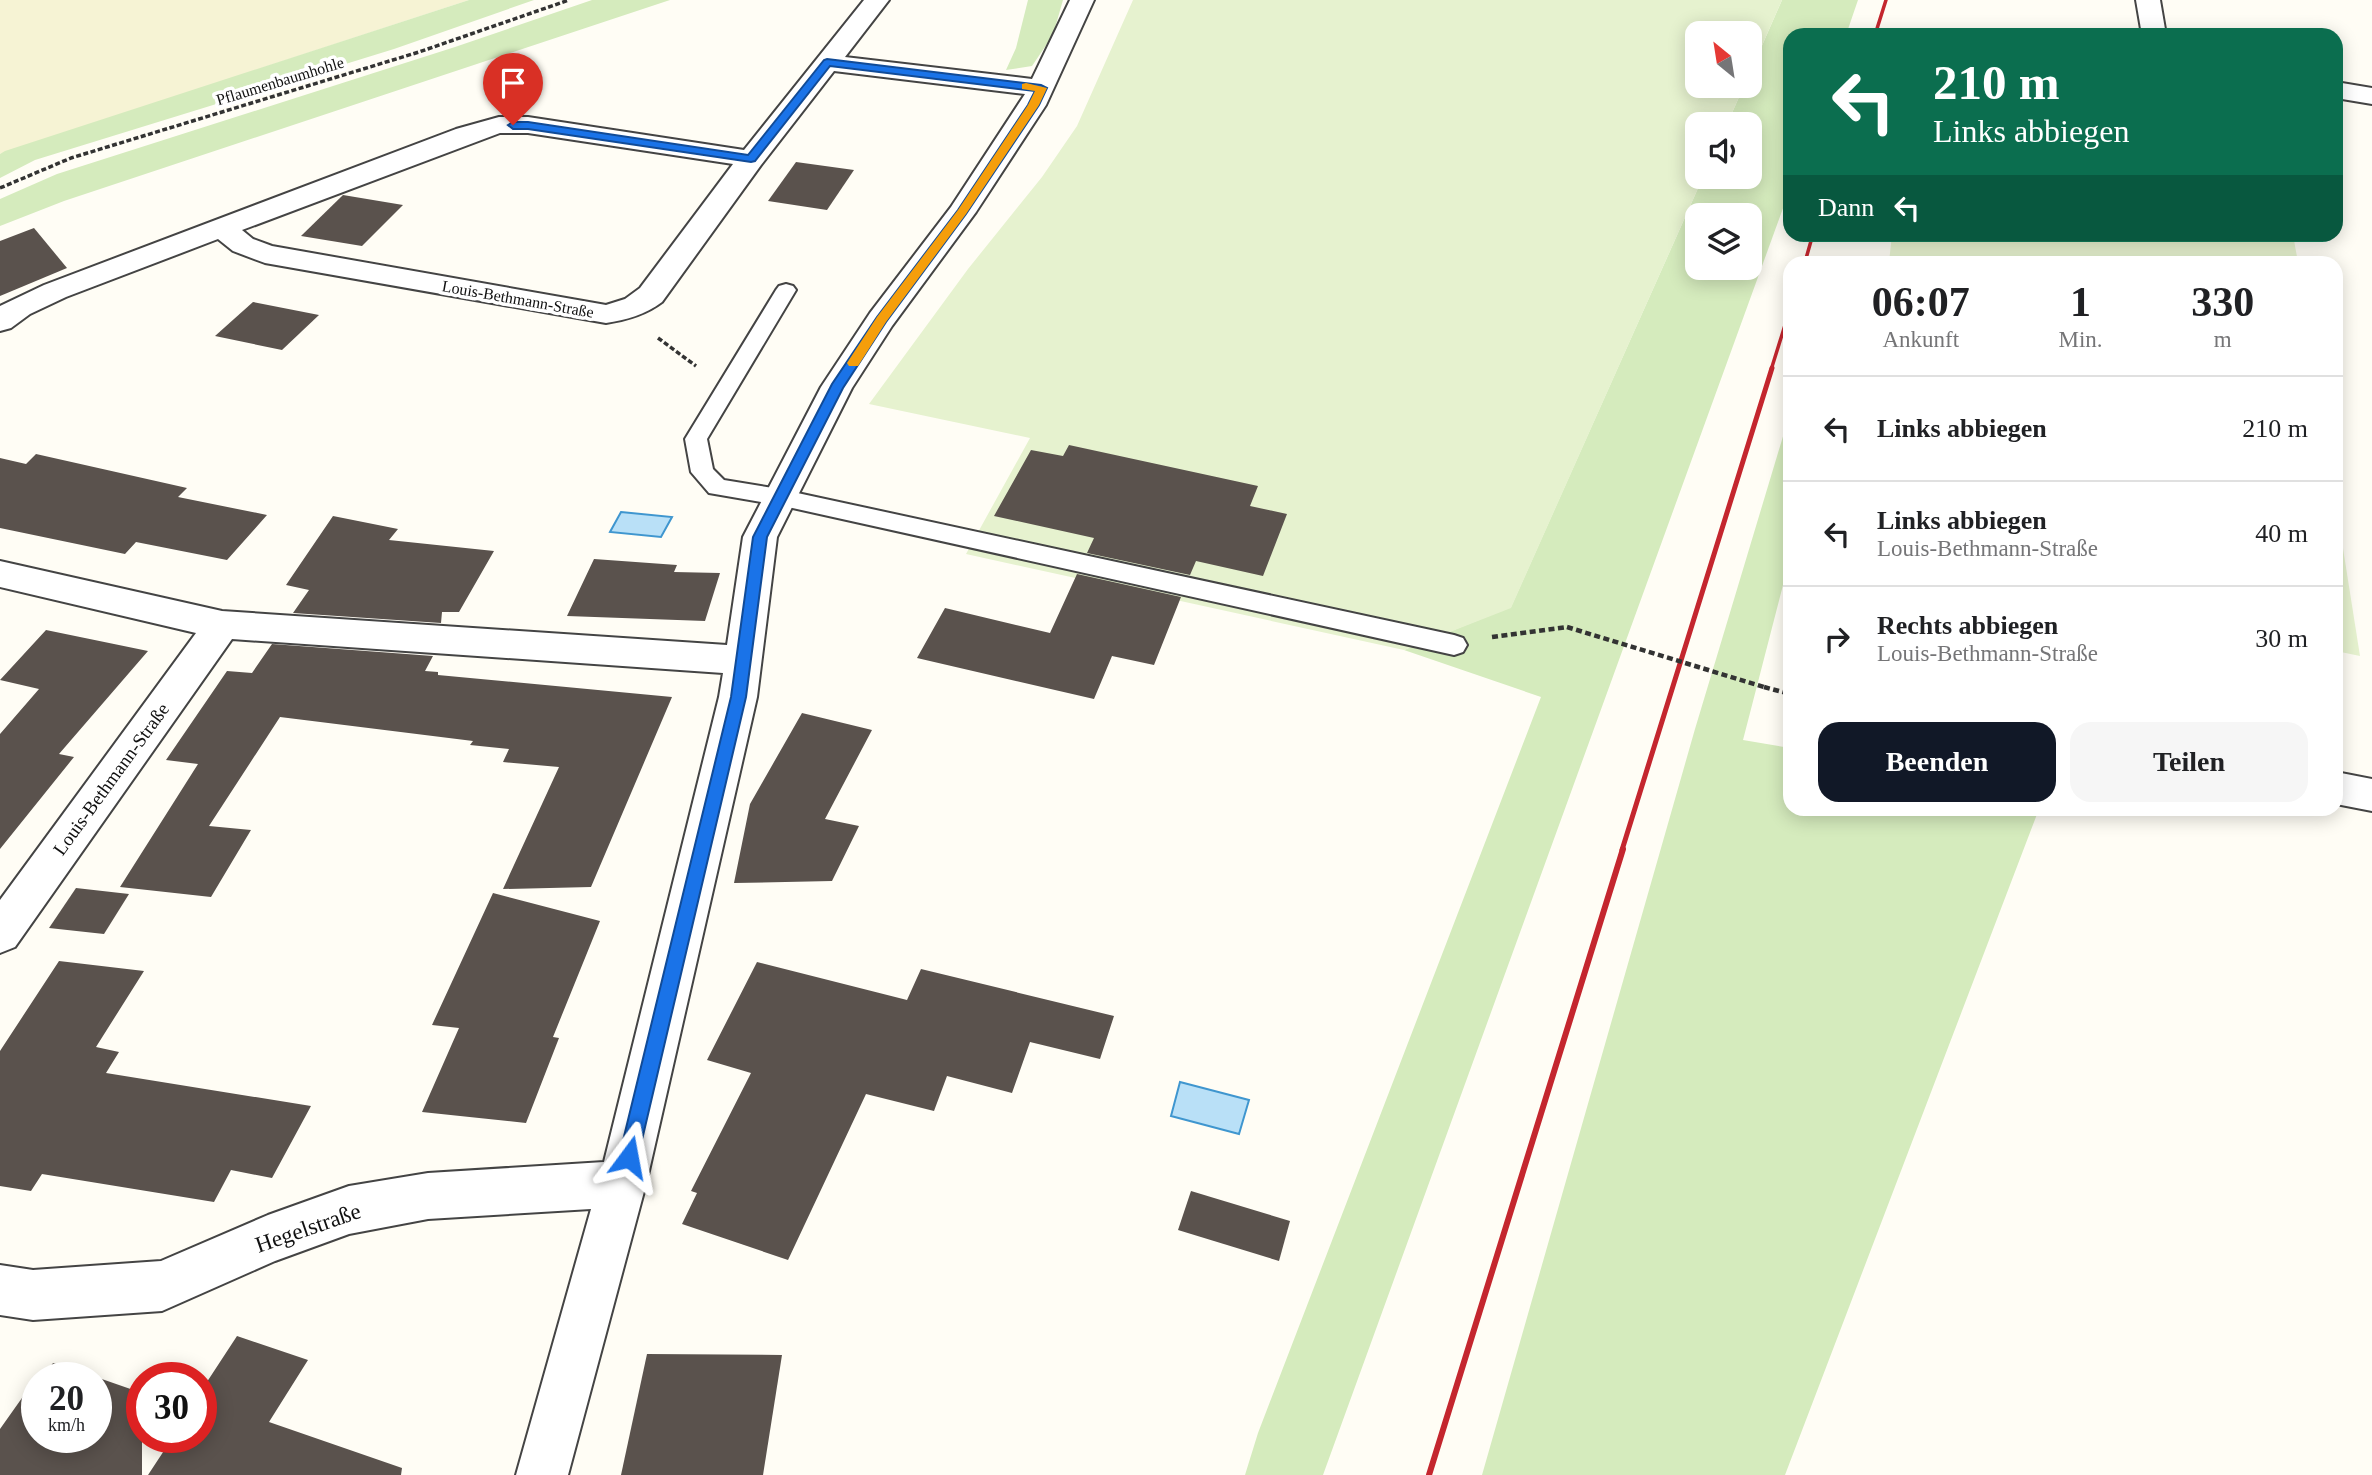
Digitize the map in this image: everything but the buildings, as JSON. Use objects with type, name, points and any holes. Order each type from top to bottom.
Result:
[{"type":"street","points":[[626,310],[639,305],[651,295],[751,159],[877,0]]},
{"type":"street","points":[[542,1475],[622,1184],[738,697],[760,537],[837,387],[881,320],[962,212],[1033,105],[1082,0]]},
{"type":"street","points":[[2148,0],[2153,28]]},
{"type":"street","points":[[827,62],[1041,88]]},
{"type":"street","points":[[2343,91],[2372,96]]},
{"type":"street","points":[[0,321],[19,307],[55,291],[465,135],[499,125],[528,125],[751,159]]},
{"type":"street","name":"Louis-Bethmann-Straße","points":[[221,228],[243,245],[265,254],[606,314],[626,310]]},
{"type":"street","points":[[0,574],[222,625],[744,660]]},
{"type":"street","name":"Louis-Bethmann-Straße","points":[[0,934],[222,625]]},
{"type":"street","points":[[2343,789],[2372,795]]},
{"type":"street","name":"Hegelstraße","points":[[0,1290],[33,1295],[162,1286],[268,1239],[349,1210],[428,1196],[622,1184]]},
{"type":"lane","points":[[786,290],[696,439],[702,472],[717,487],[779,497],[1454,645]]},
{"type":"path","name":"Pflaumenbaumhohle","points":[[0,188],[71,158],[419,52],[569,0]]},
{"type":"path","points":[[626,310],[670,348],[726,390]]},
{"type":"path","points":[[1454,645],[1517,632],[1567,627],[1783,692]]},
{"type":"shaded area","points":[[0,0],[469,0],[0,154]]},
{"type":"green space","points":[[469,0],[534,0],[394,49],[35,160],[0,178],[0,154],[5,151]]},
{"type":"green space","points":[[592,0],[670,0],[64,201],[0,226],[0,199],[57,174],[455,47]]},
{"type":"green space","points":[[1028,0],[1063,0],[1053,35],[1032,66],[1006,70],[1016,48]]},
{"type":"green space","points":[[1133,0],[1782,0],[1762,46],[1762,21],[1685,21],[1685,98],[1739,98],[1732,112],[1685,112],[1685,189],[1698,189],[1691,203],[1685,203],[1685,217],[1511,608],[1404,650],[966,554],[1030,438],[869,404],[968,269],[1042,177],[1077,126]]},
{"type":"green space","points":[[1782,0],[1858,0],[1848,28],[1783,28],[1783,208],[1762,266],[1762,203],[1691,203],[1698,189],[1762,189],[1762,112],[1732,112],[1739,98],[1762,98],[1762,46]]},
{"type":"green space","points":[[1685,217],[1685,280],[1757,280],[1323,1475],[1245,1475],[1258,1433],[1541,697],[1404,650],[1511,607]]},
{"type":"green space","points":[[1891,242],[2294,242],[2297,256],[1890,256]]},
{"type":"green space","points":[[1783,436],[1783,585],[1743,740],[1783,747],[1783,816],[2036,816],[1785,1475],[1482,1475],[1695,729]]},
{"type":"green space","points":[[2343,548],[2360,656],[2343,652]]},
{"type":"water","points":[[621,512],[672,517],[661,537],[610,532]]},
{"type":"water","points":[[1180,1082],[1249,1100],[1239,1134],[1171,1116]]},
{"type":"railway","points":[[1877,28],[1886,0]]},
{"type":"railway","points":[[1807,256],[1811,242]]},
{"type":"railway","points":[[1771,370],[1783,331]]},
{"type":"railway","points":[[1622,850],[1772,368]]},
{"type":"railway","points":[[1429,1475],[1623,849]]},
{"type":"slow traffic","points":[[853,363],[881,320],[962,212],[1033,105],[1041,88],[1026,87]]},
{"type":"route","points":[[513,125],[528,125],[751,159],[827,62],[1041,88],[1033,105],[962,212],[881,320],[837,387],[760,537],[738,697],[629,1157]]}]
